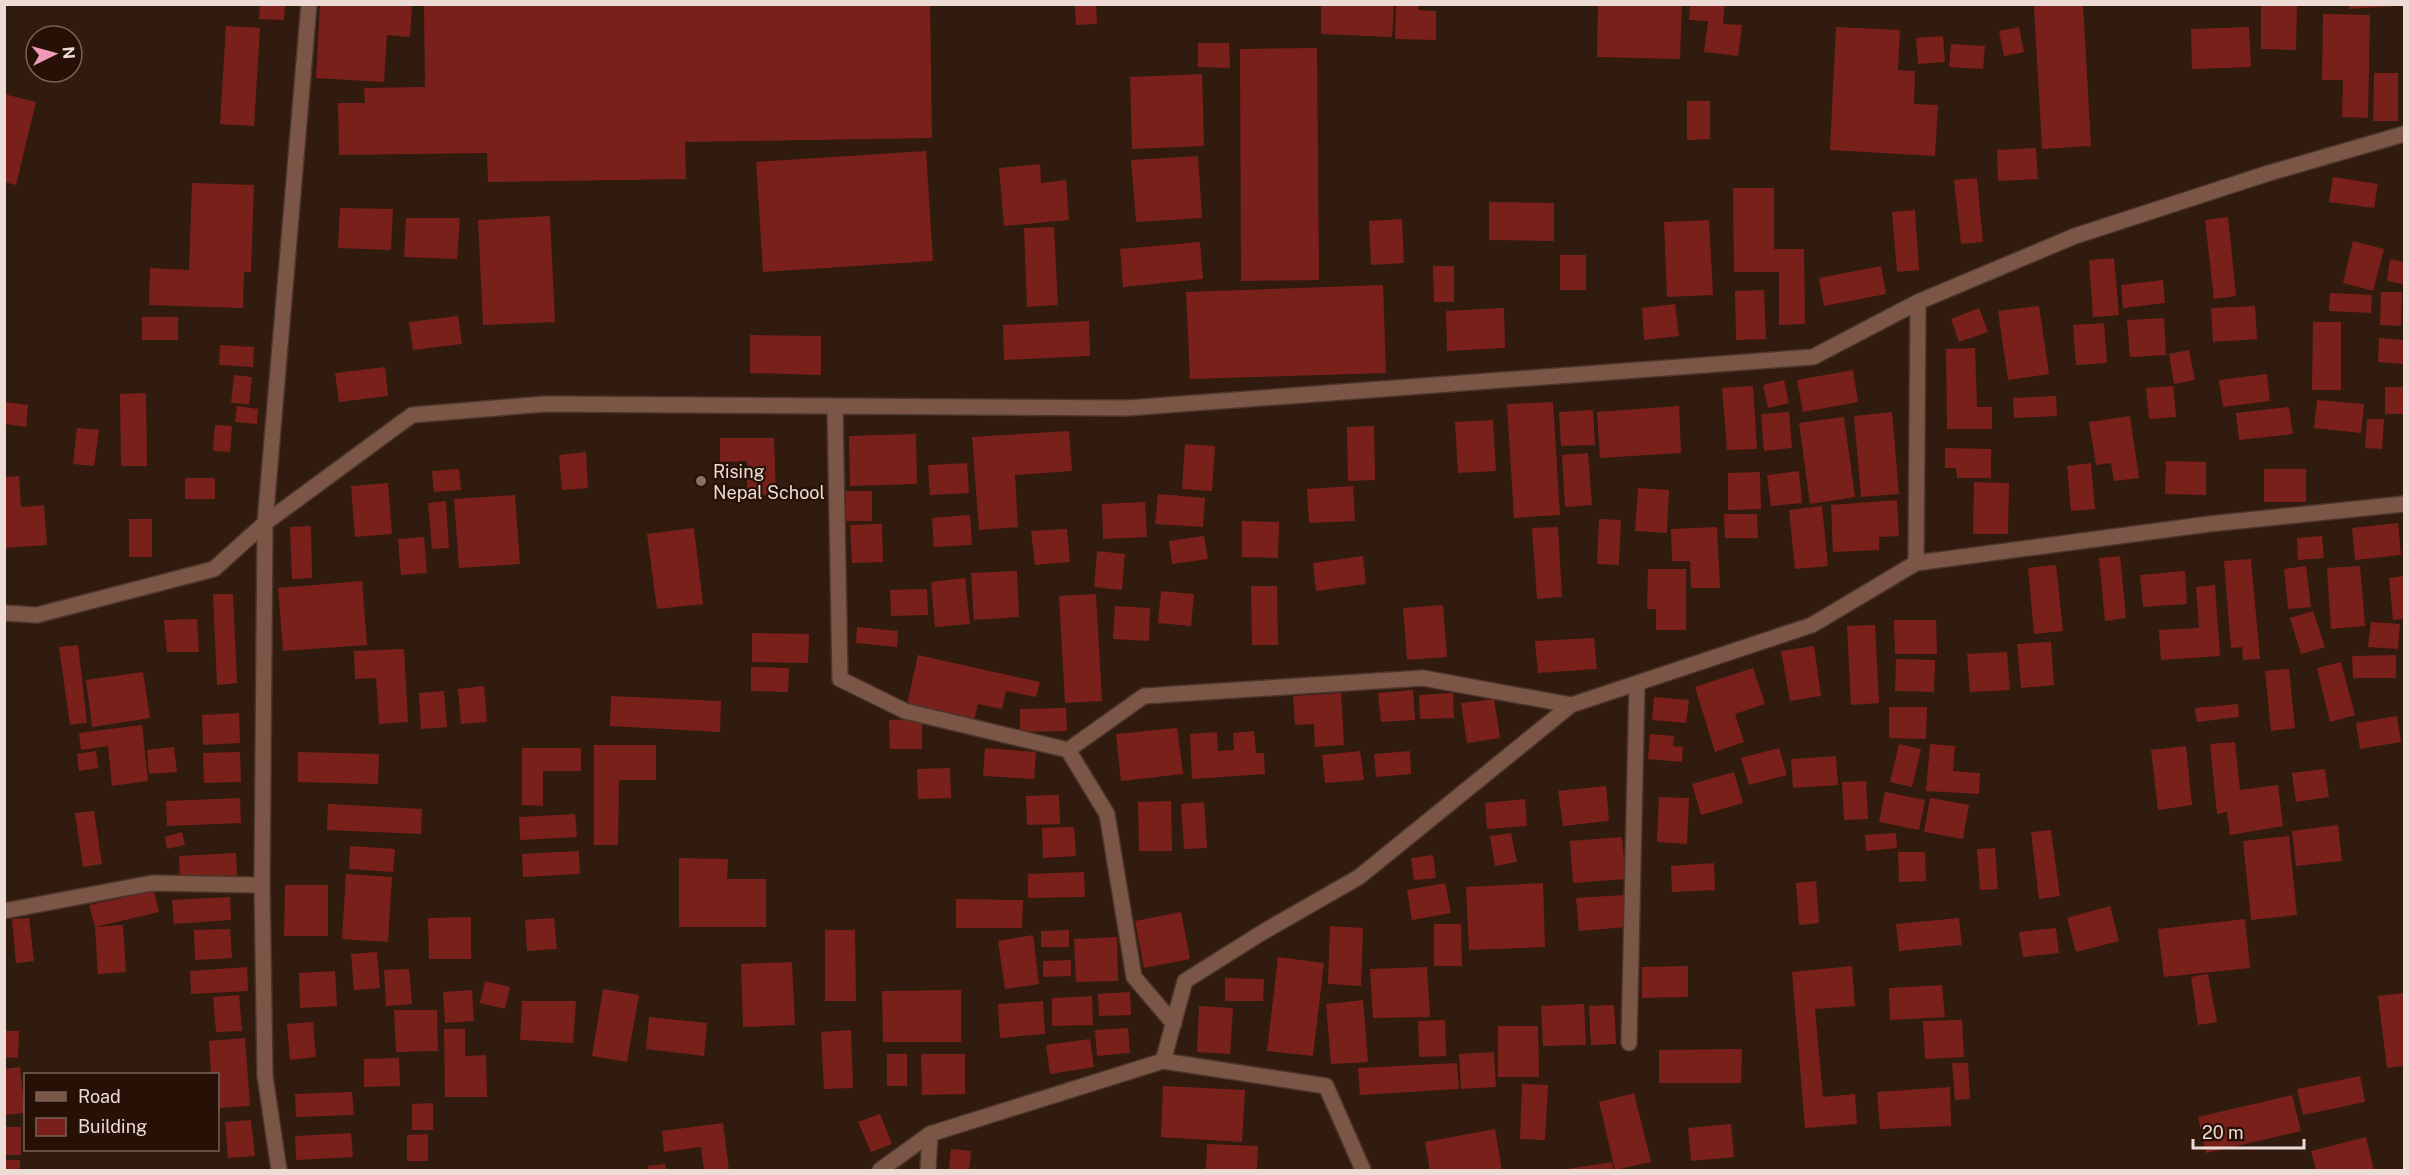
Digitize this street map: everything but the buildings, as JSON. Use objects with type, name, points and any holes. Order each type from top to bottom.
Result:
[{"type":"street","points":[[279,1170],[265,1076],[262,885],[265,522],[309,4]]},
{"type":"street","points":[[4,613],[37,615],[214,569],[265,522],[412,415],[544,404],[835,408],[1127,408],[1812,357],[1918,302],[2075,236],[2270,173],[2404,134]]},
{"type":"street","points":[[1916,563],[1918,302]]},
{"type":"street","points":[[835,408],[840,678],[905,711],[1068,750],[1107,814],[1134,977],[1174,1024]]},
{"type":"street","points":[[1163,1061],[1185,981],[1263,932],[1359,877],[1571,705],[1812,625],[1916,563],[2209,524],[2404,504]]},
{"type":"street","points":[[1068,750],[1144,696],[1423,678],[1571,705]]},
{"type":"street","points":[[1629,1043],[1637,683]]},
{"type":"street","points":[[4,911],[152,883],[262,885]]},
{"type":"street","points":[[880,1170],[930,1134],[1163,1061],[1326,1086],[1363,1170]]},
{"type":"street","points":[[928,1170],[930,1134]]},
{"type":"place","name":"Rising Nepal School","points":[[701,481]]}]
